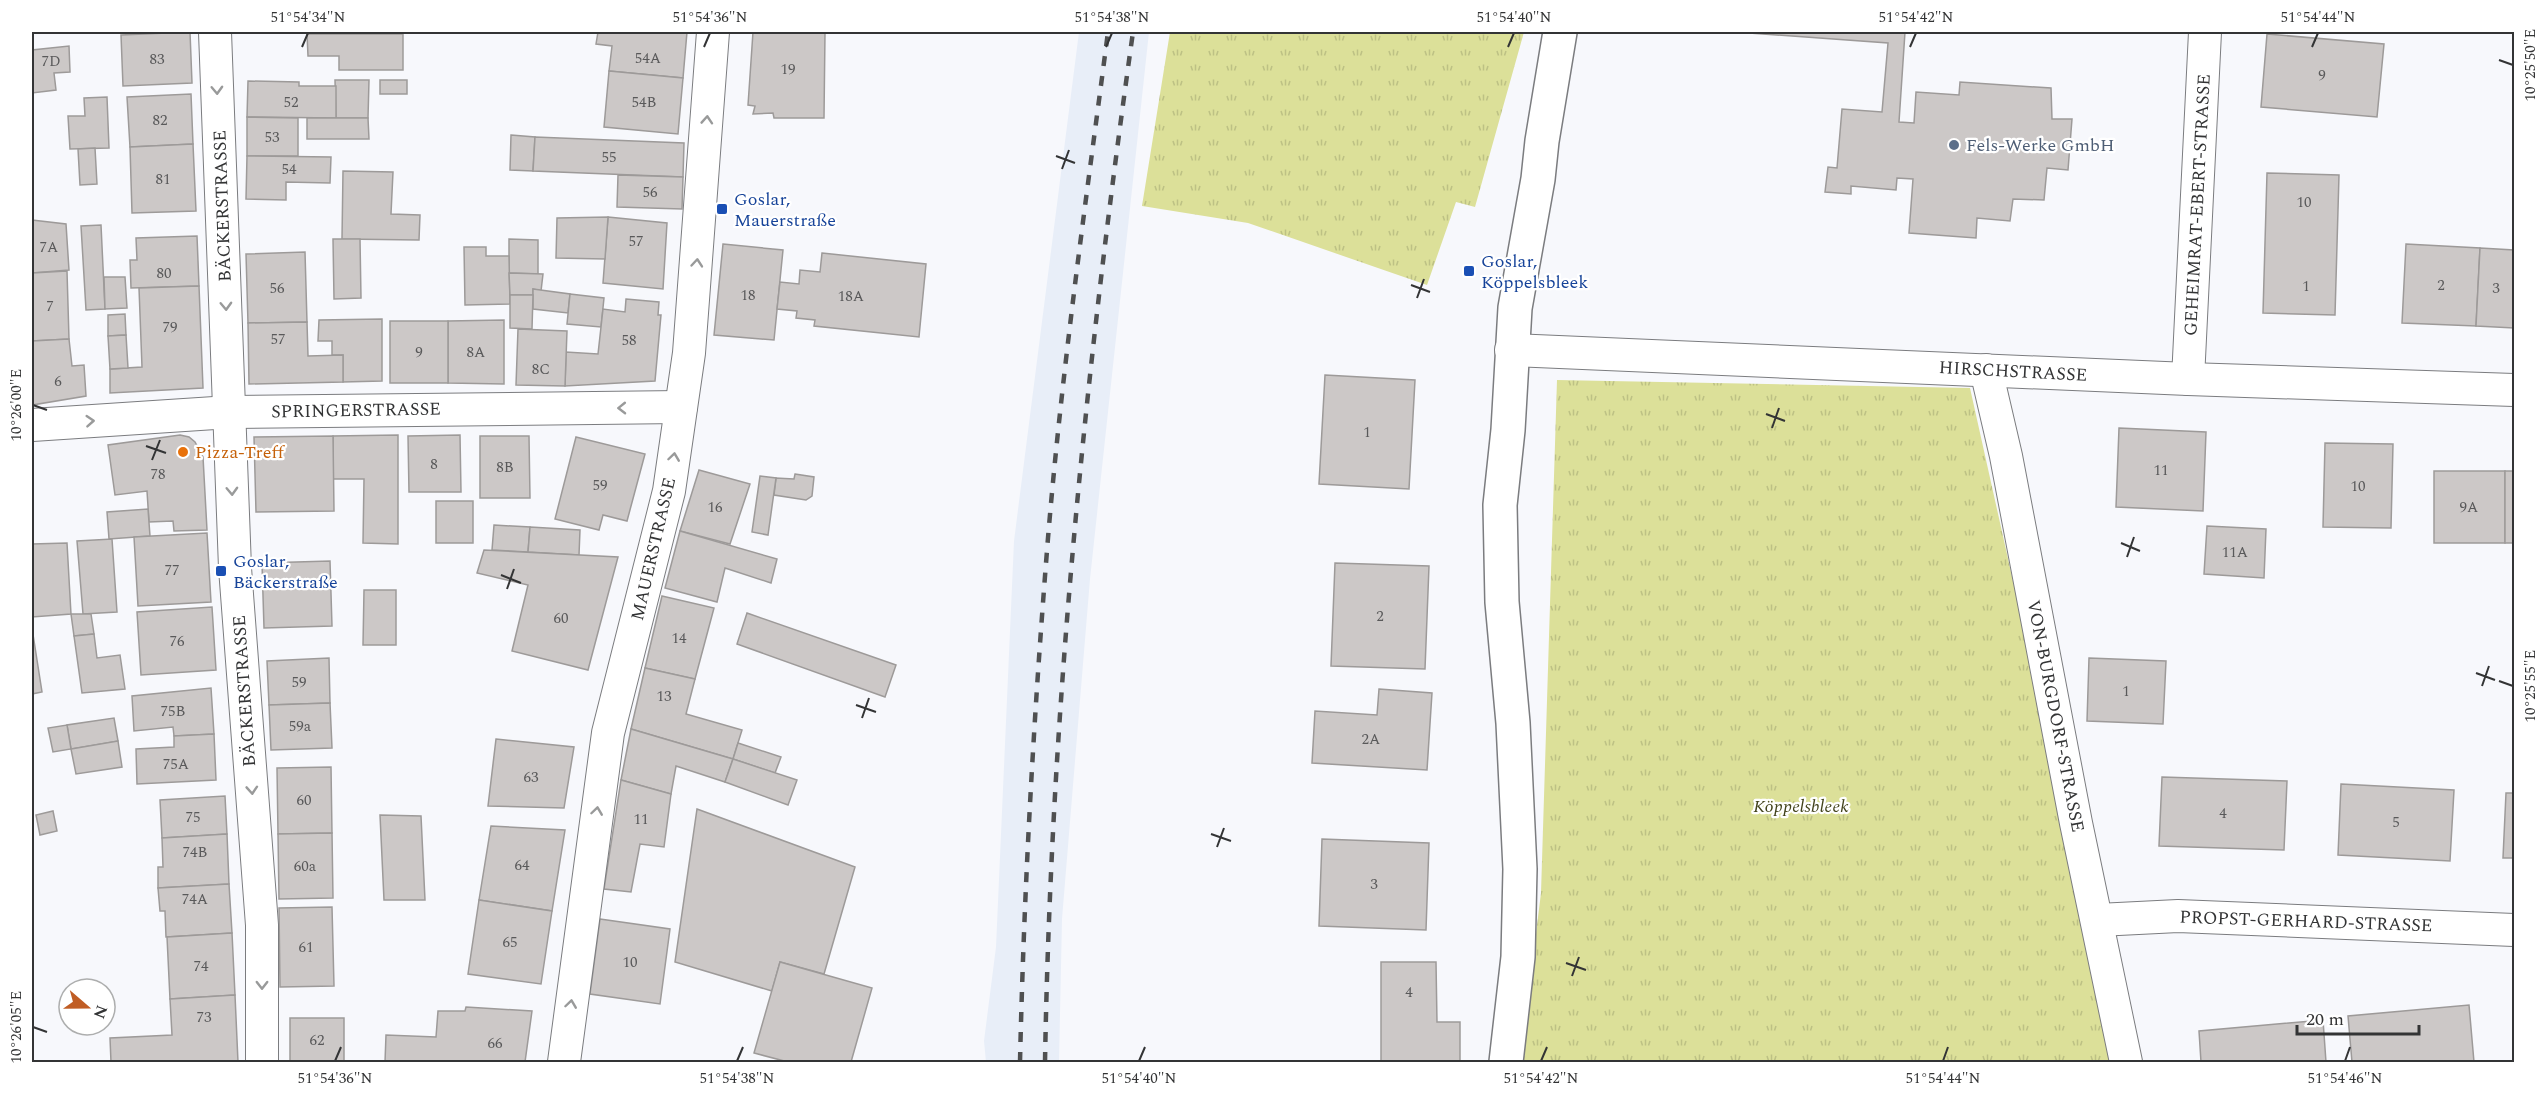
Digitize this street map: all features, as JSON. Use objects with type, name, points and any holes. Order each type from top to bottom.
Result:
[{"type":"street","name":"BÄCKERSTRASSE","points":[[215,32],[235,567],[262,925],[262,1062]]},
{"type":"street","name":"MAUERSTRASSE","points":[[564,1062],[608,733],[669,491],[690,342],[713,32]]},
{"type":"street","points":[[1506,1062],[1518,957],[1520,869],[1513,723],[1502,602],[1500,505],[1508,430],[1515,308],[1538,179],[1560,32]]},
{"type":"street","points":[[1538,179],[1551,159],[1556,141],[1569,65],[1568,32]]},
{"type":"street","name":"GEHEIMRAT-EBERT-STRASSE","points":[[2188,380],[2205,32]]},
{"type":"street","name":"HIRSCHSTRASSE","points":[[1511,350],[2188,380],[2514,390]]},
{"type":"street","name":"VON-BURGDORF-STRASSE","points":[[1986,370],[2006,456],[2076,823],[2126,1062]]},
{"type":"street","name":"SPRINGERSTRASSE","points":[[32,425],[230,412],[681,407]]},
{"type":"street","name":"PROPST-GERHARD-STRASSE","points":[[2098,920],[2178,916],[2514,930]]},
{"type":"shaded area","points":[[1079,32],[1149,32],[1090,579],[1062,919],[1059,1062],[986,1062],[984,1041],[996,947],[1014,541]]},
{"type":"green space","points":[[1170,32],[1524,32],[1475,207],[1456,202],[1427,285],[1248,223],[1142,206]]},
{"type":"green space","name":"Köppelsbleek","points":[[1557,380],[1970,388],[2078,873],[2117,1062],[1520,1062],[1541,893]]},
{"type":"building","points":[[190,32],[192,83],[123,86],[121,35]]},
{"type":"building","points":[[598,32],[687,32],[683,78],[609,71],[612,46],[596,44]]},
{"type":"building","points":[[753,32],[825,33],[824,118],[774,118],[773,113],[753,114],[755,106],[748,105]]},
{"type":"building","name":"Fels-Werke GmbH","points":[[1735,32],[1905,32],[1899,122],[1914,123],[1916,92],[1959,95],[1960,82],[2051,88],[2052,119],[2072,119],[2068,170],[2047,168],[2044,200],[2013,199],[2010,221],[1977,218],[1976,238],[1909,233],[1913,179],[1897,178],[1896,190],[1851,186],[1851,194],[1825,192],[1828,167],[1837,168],[1842,109],[1882,112],[1888,43]]},
{"type":"building","points":[[307,34],[403,34],[403,70],[339,70],[339,56],[308,56]]},
{"type":"building","points":[[2267,34],[2384,44],[2377,117],[2261,107]]},
{"type":"building","points":[[69,46],[70,72],[54,73],[56,90],[32,93],[32,50]]},
{"type":"building","points":[[609,71],[683,78],[678,134],[604,127]]},
{"type":"building","points":[[335,80],[369,80],[368,118],[336,118]]},
{"type":"building","points":[[380,80],[407,80],[407,94],[380,94]]},
{"type":"building","points":[[248,81],[299,82],[299,86],[336,86],[336,118],[247,117]]},
{"type":"building","points":[[191,94],[193,144],[130,147],[127,97]]},
{"type":"building","points":[[107,97],[109,148],[70,149],[68,116],[85,116],[84,98]]},
{"type":"building","points":[[247,117],[298,118],[298,156],[247,156]]},
{"type":"building","points":[[307,118],[368,118],[369,139],[307,139]]},
{"type":"building","points":[[511,135],[535,137],[533,171],[510,170]]},
{"type":"building","points":[[535,137],[684,143],[683,177],[533,171]]},
{"type":"building","points":[[193,144],[196,211],[132,213],[130,147]]},
{"type":"building","points":[[95,148],[97,184],[80,185],[78,149]]},
{"type":"building","points":[[247,156],[331,157],[330,183],[286,182],[286,200],[246,199]]},
{"type":"building","points":[[343,171],[393,172],[391,214],[420,215],[419,240],[342,239]]},
{"type":"building","points":[[2267,173],[2339,175],[2335,315],[2263,313]]},
{"type":"building","points":[[618,175],[683,177],[682,209],[617,207]]},
{"type":"building","points":[[608,217],[667,223],[663,289],[603,283]]},
{"type":"building","points":[[608,217],[605,259],[556,258],[557,218]]},
{"type":"building","points":[[32,220],[66,224],[69,270],[32,273]]},
{"type":"building","points":[[101,225],[105,309],[86,310],[81,226]]},
{"type":"building","points":[[197,236],[199,286],[131,288],[130,260],[137,260],[136,238]]},
{"type":"building","points":[[333,239],[360,239],[361,298],[334,299]]},
{"type":"building","points":[[509,239],[538,240],[538,274],[509,273]]},
{"type":"building","points":[[723,244],[783,250],[774,340],[714,335]]},
{"type":"building","points":[[2406,244],[2480,248],[2476,326],[2402,323]]},
{"type":"building","points":[[464,247],[486,247],[486,256],[509,256],[510,304],[465,305]]},
{"type":"building","points":[[2480,248],[2514,250],[2514,328],[2476,326]]},
{"type":"building","points":[[305,252],[307,322],[248,323],[246,254]]},
{"type":"building","points":[[822,253],[926,264],[919,337],[814,326],[815,320],[796,318],[797,311],[777,309],[780,282],[799,284],[800,270],[820,272]]},
{"type":"building","points":[[67,271],[69,339],[32,341],[32,273]]},
{"type":"building","points":[[509,273],[543,274],[541,291],[533,289],[533,295],[510,295]]},
{"type":"building","points":[[104,277],[125,277],[127,308],[105,309]]},
{"type":"building","points":[[199,286],[203,388],[110,393],[110,369],[142,367],[139,288]]},
{"type":"building","points":[[533,289],[570,294],[568,313],[533,309]]},
{"type":"building","points":[[570,294],[604,298],[601,327],[567,324]]},
{"type":"building","points":[[510,295],[533,295],[532,329],[510,328]]},
{"type":"building","points":[[626,299],[659,302],[658,315],[661,315],[655,381],[565,386],[566,352],[598,354],[603,309],[625,312]]},
{"type":"building","points":[[125,314],[126,335],[108,336],[108,315]]},
{"type":"building","points":[[382,319],[382,381],[343,382],[343,355],[332,355],[332,341],[318,341],[319,320]]},
{"type":"building","points":[[504,320],[504,384],[448,383],[448,321]]},
{"type":"building","points":[[390,321],[448,321],[448,383],[390,383]]},
{"type":"building","points":[[307,322],[308,356],[343,355],[343,382],[249,384],[248,323]]},
{"type":"building","points":[[518,329],[567,331],[565,386],[516,385]]},
{"type":"building","points":[[126,335],[128,368],[110,369],[108,336]]},
{"type":"building","points":[[69,339],[72,366],[84,365],[86,396],[32,405],[32,341]]},
{"type":"building","points":[[1325,375],[1415,380],[1409,489],[1319,484]]},
{"type":"building","points":[[2119,428],[2206,432],[2203,511],[2116,507]]},
{"type":"building","points":[[180,435],[189,437],[195,442],[203,457],[207,530],[174,531],[173,521],[149,522],[147,491],[115,495],[108,445]]},
{"type":"building","points":[[398,435],[398,544],[363,543],[364,479],[333,479],[333,436]]},
{"type":"building","points":[[460,435],[461,492],[409,492],[408,436]]},
{"type":"building","points":[[333,436],[334,511],[256,512],[254,437]]},
{"type":"building","points":[[480,436],[529,436],[530,498],[480,498]]},
{"type":"building","points":[[576,437],[645,454],[627,521],[603,515],[599,530],[555,519]]},
{"type":"building","points":[[2325,443],[2393,444],[2391,528],[2323,527]]},
{"type":"building","points":[[699,470],[750,484],[730,544],[680,531]]},
{"type":"building","points":[[2434,471],[2505,471],[2505,543],[2434,543]]},
{"type":"building","points":[[2505,471],[2514,471],[2514,543],[2505,543]]},
{"type":"building","points":[[795,474],[814,477],[812,496],[806,500],[774,495],[776,478],[794,479]]},
{"type":"building","points":[[760,476],[776,478],[768,535],[752,532]]},
{"type":"building","points":[[436,501],[473,501],[473,543],[436,543]]},
{"type":"building","points":[[148,509],[150,536],[109,539],[107,512]]},
{"type":"building","points":[[494,525],[530,527],[528,552],[492,550]]},
{"type":"building","points":[[2207,526],[2266,529],[2264,578],[2204,574]]},
{"type":"building","points":[[530,527],[580,530],[579,555],[528,552]]},
{"type":"building","points":[[680,531],[777,559],[771,583],[725,568],[717,602],[665,588]]},
{"type":"building","points":[[207,533],[211,602],[138,606],[134,537]]},
{"type":"building","points":[[112,539],[117,612],[83,614],[77,541]]},
{"type":"building","points":[[67,543],[71,614],[32,617],[32,544]]},
{"type":"building","points":[[484,550],[618,557],[588,670],[512,651],[528,585],[477,573]]},
{"type":"building","points":[[330,561],[332,626],[264,628],[262,563]]},
{"type":"building","points":[[1335,563],[1429,566],[1425,669],[1331,666]]},
{"type":"building","points":[[364,590],[396,590],[396,645],[363,645]]},
{"type":"building","points":[[662,596],[714,608],[695,679],[645,668]]},
{"type":"building","points":[[212,607],[216,670],[141,675],[137,612]]},
{"type":"building","points":[[747,613],[896,665],[885,697],[737,644]]},
{"type":"building","points":[[71,614],[91,614],[94,634],[74,636]]},
{"type":"building","points":[[32,628],[42,692],[32,694]]},
{"type":"building","points":[[94,634],[97,658],[120,655],[125,689],[82,693],[74,636]]},
{"type":"building","points":[[329,658],[330,703],[269,705],[267,661]]},
{"type":"building","points":[[2089,658],[2166,661],[2163,724],[2087,721]]},
{"type":"building","points":[[645,668],[695,679],[686,714],[742,730],[733,759],[631,729]]},
{"type":"building","points":[[211,688],[214,734],[174,736],[173,727],[134,731],[132,696]]},
{"type":"building","points":[[1379,689],[1432,693],[1427,770],[1312,763],[1315,711],[1377,715]]},
{"type":"building","points":[[330,703],[332,748],[271,750],[269,705]]},
{"type":"building","points":[[114,718],[118,741],[71,749],[67,725]]},
{"type":"building","points":[[67,725],[71,749],[53,752],[48,728]]},
{"type":"building","points":[[631,729],[733,759],[725,782],[676,766],[671,794],[621,780]]},
{"type":"building","points":[[214,734],[216,780],[137,784],[136,749],[174,747],[174,736]]},
{"type":"building","points":[[496,739],[574,747],[564,808],[488,806]]},
{"type":"building","points":[[118,741],[122,767],[76,774],[71,749]]},
{"type":"building","points":[[738,743],[781,757],[775,773],[733,759]]},
{"type":"building","points":[[733,759],[797,780],[788,805],[725,782]]},
{"type":"building","points":[[331,767],[332,833],[278,834],[277,768]]},
{"type":"building","points":[[2162,777],[2287,781],[2284,850],[2159,846]]},
{"type":"building","points":[[621,780],[671,794],[664,847],[640,844],[631,892],[604,889]]},
{"type":"building","points":[[2341,784],[2454,790],[2450,861],[2338,855]]},
{"type":"building","points":[[2506,793],[2514,793],[2514,858],[2503,858]]},
{"type":"building","points":[[225,796],[227,834],[162,838],[160,800]]},
{"type":"building","points":[[697,809],[855,867],[824,974],[780,962],[772,991],[675,962]]},
{"type":"building","points":[[53,811],[57,831],[40,835],[36,815]]},
{"type":"building","points":[[380,815],[421,816],[425,900],[384,900]]},
{"type":"building","points":[[491,826],[565,830],[552,911],[479,900]]},
{"type":"building","points":[[332,833],[333,898],[279,899],[278,834]]},
{"type":"building","points":[[227,834],[229,884],[158,888],[158,867],[163,867],[162,838]]},
{"type":"building","points":[[1322,839],[1429,843],[1426,930],[1319,926]]},
{"type":"building","points":[[229,884],[232,933],[166,937],[165,911],[160,911],[158,888]]},
{"type":"building","points":[[479,900],[552,911],[541,984],[468,974]]},
{"type":"building","points":[[332,907],[334,986],[280,987],[279,908]]},
{"type":"building","points":[[600,919],[670,929],[660,1004],[590,994]]},
{"type":"building","points":[[232,933],[235,995],[170,999],[167,937]]},
{"type":"building","points":[[780,962],[872,988],[851,1062],[788,1062],[754,1053]]},
{"type":"building","points":[[1381,962],[1436,962],[1437,1022],[1460,1022],[1460,1062],[1381,1062]]},
{"type":"building","points":[[235,995],[238,1062],[111,1062],[110,1038],[172,1035],[170,999]]},
{"type":"building","points":[[2469,1005],[2474,1062],[2352,1062],[2348,1016]]},
{"type":"building","points":[[466,1007],[532,1011],[525,1062],[385,1062],[386,1035],[436,1037],[438,1011],[465,1011]]},
{"type":"building","points":[[290,1018],[344,1018],[344,1062],[290,1062]]},
{"type":"building","points":[[2323,1020],[2326,1062],[2201,1062],[2199,1031]]},
{"type":"railway","points":[[1020,1062],[1030,800],[1048,538],[1067,348],[1108,32]]},
{"type":"railway","points":[[1045,1062],[1055,803],[1073,546],[1100,288],[1133,32]]},
{"type":"place","name":"Fels-Werke GmbH","points":[[1954,145]]},
{"type":"place","name":"Goslar, Mauerstraße","points":[[722,209]]},
{"type":"place","name":"Goslar, Köppelsbleek","points":[[1469,271]]},
{"type":"place","name":"Pizza-Treff","points":[[183,452]]},
{"type":"place","name":"Goslar, Bäckerstraße","points":[[221,571]]}]
